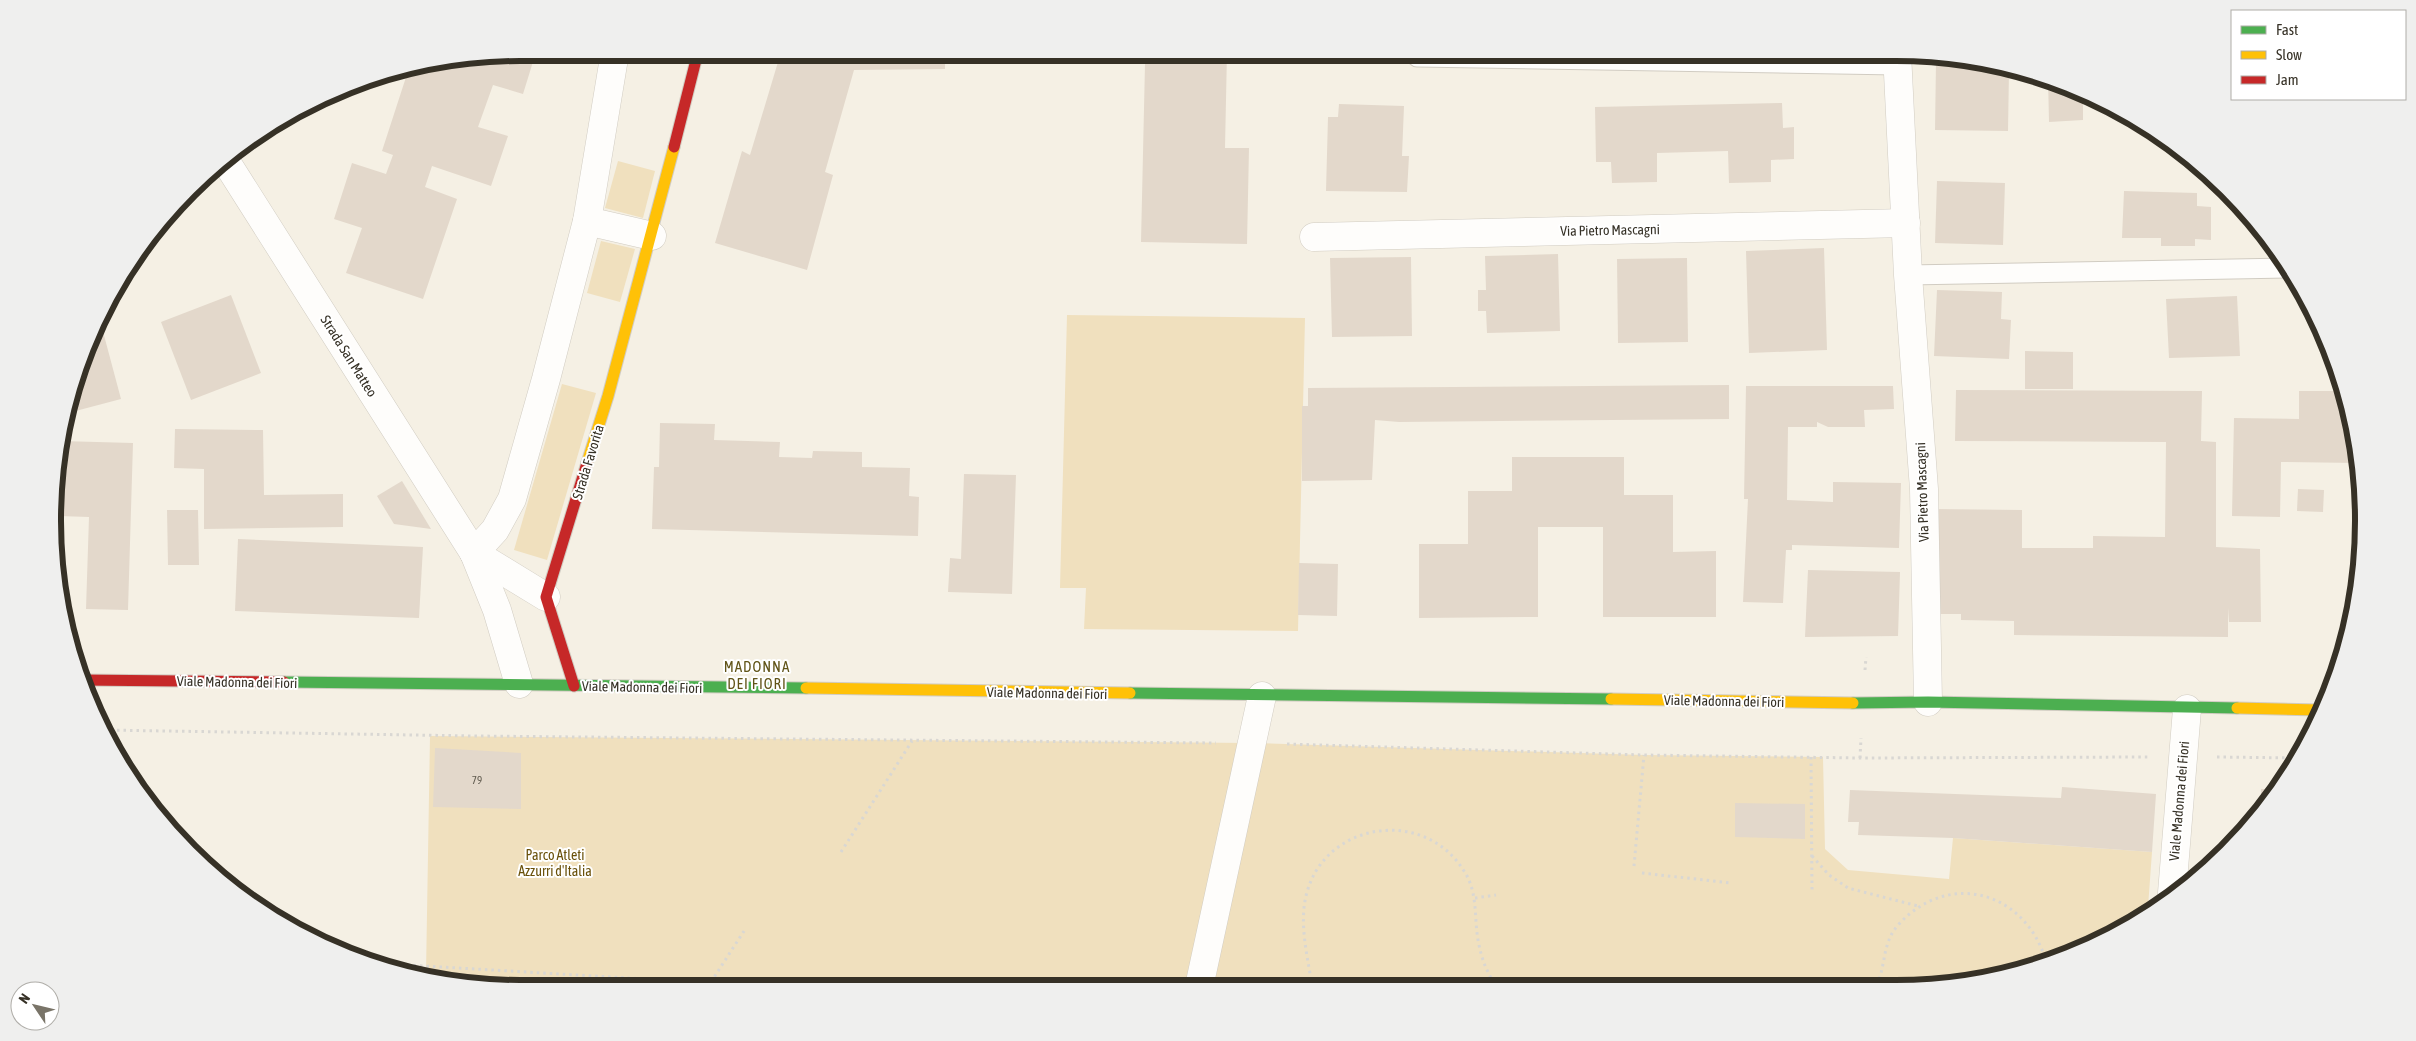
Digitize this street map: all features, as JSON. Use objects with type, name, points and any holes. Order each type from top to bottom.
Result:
[{"type":"main road","name":"Strada Favorita","points":[[546,597],[608,396],[652,236],[696,61]]},
{"type":"main road","points":[[546,597],[574,686]]},
{"type":"main road","name":"Viale Madonna dei Fiori","points":[[90,680],[520,684],[1262,696],[1863,703],[1928,702],[2186,709],[2314,710]]},
{"type":"street","points":[[474,553],[495,530],[512,499],[556,343],[587,222],[614,61]]},
{"type":"street","name":"Via Pietro Mascagni","points":[[1897,61],[1908,275],[1924,489],[1928,702]]},
{"type":"street","name":"Strada San Matteo","points":[[228,167],[474,553],[497,610],[520,684]]},
{"type":"street","points":[[587,222],[652,236]]},
{"type":"street","name":"Via Pietro Mascagni","points":[[1314,236],[1906,223]]},
{"type":"street","name":"Strada San Matteo","points":[[474,553],[546,597]]},
{"type":"street","points":[[1201,980],[1262,696]]},
{"type":"street","name":"Viale Madonna dei Fiori","points":[[2172,887],[2184,756],[2186,709]]},
{"type":"lane","points":[[1908,275],[2279,268]]},
{"type":"path","points":[[112,730],[1252,744],[1644,755],[2288,758]]},
{"type":"path","points":[[841,852],[912,741]]},
{"type":"path","points":[[1634,866],[1644,755]]},
{"type":"path","points":[[1811,757],[1812,890]]},
{"type":"path","points":[[1311,980],[1304,925],[1306,896],[1316,869],[1336,848],[1354,838],[1362,834],[1391,829],[1420,834],[1445,849],[1464,871],[1475,898],[1478,940],[1485,970],[1492,980]]},
{"type":"path","points":[[1812,856],[1829,875],[1848,888],[1919,907]]},
{"type":"path","points":[[1642,873],[1731,883]]},
{"type":"path","points":[[1878,980],[1884,950],[1898,926],[1919,907],[1945,896],[1973,894],[2000,901],[2023,918],[2040,941],[2044,955]]},
{"type":"path","points":[[1475,898],[1496,895]]},
{"type":"path","points":[[713,980],[744,931]]},
{"type":"path","points":[[407,965],[660,980]]},
{"type":"green space","points":[[618,161],[655,171],[643,218],[605,208]]},
{"type":"green space","points":[[601,241],[635,249],[620,302],[587,293]]},
{"type":"green space","points":[[1067,315],[1305,318],[1298,631],[1084,629],[1086,588],[1060,588]]},
{"type":"green space","points":[[562,384],[596,393],[547,560],[514,550]]},
{"type":"green space","name":"Parco Atleti Azzurri d'Italia","points":[[430,736],[1252,743],[1644,755],[1823,757],[1825,849],[1848,870],[1949,879],[1953,838],[2152,852],[2148,904],[2125,918],[2071,945],[2014,964],[1985,971],[1926,979],[520,980],[461,976],[426,970]]},
{"type":"building","points":[[533,61],[523,94],[493,85],[478,127],[508,136],[491,186],[432,166],[425,187],[457,199],[423,299],[346,273],[362,228],[334,219],[352,163],[386,174],[393,155],[382,151],[406,76],[461,65]]},
{"type":"building","points":[[778,61],[945,61],[945,69],[854,70],[825,172],[833,175],[807,270],[715,243],[742,151],[750,155]]},
{"type":"building","points":[[1070,61],[1227,61],[1225,148],[1249,148],[1247,244],[1141,242],[1145,64],[1070,63]]},
{"type":"building","points":[[1936,63],[1985,70],[2009,76],[2008,131],[1935,130]]},
{"type":"building","points":[[2048,88],[2083,102],[2083,120],[2049,122]]},
{"type":"building","points":[[1782,103],[1783,128],[1794,127],[1794,159],[1771,160],[1771,182],[1729,183],[1728,151],[1657,153],[1657,182],[1612,183],[1611,162],[1596,162],[1595,107]]},
{"type":"building","points":[[1339,104],[1404,106],[1402,156],[1409,156],[1407,192],[1326,191],[1328,117],[1338,117]]},
{"type":"building","points":[[1937,181],[2005,183],[2003,245],[1935,243]]},
{"type":"building","points":[[2124,191],[2197,193],[2197,206],[2211,207],[2211,240],[2195,239],[2195,246],[2161,246],[2161,238],[2122,238]]},
{"type":"building","points":[[1824,248],[1827,350],[1749,353],[1746,251]]},
{"type":"building","points":[[1558,254],[1560,331],[1487,333],[1486,311],[1478,311],[1478,290],[1486,290],[1485,256]]},
{"type":"building","points":[[1411,257],[1412,336],[1332,337],[1330,258]]},
{"type":"building","points":[[1687,258],[1688,342],[1618,343],[1617,259]]},
{"type":"building","points":[[1937,290],[2002,292],[2001,319],[2011,320],[2009,359],[1934,356]]},
{"type":"building","points":[[231,295],[261,373],[191,400],[161,322]]},
{"type":"building","points":[[2237,296],[2240,356],[2169,358],[2166,299]]},
{"type":"building","points":[[103,330],[121,399],[75,411],[86,373]]},
{"type":"building","points":[[2025,351],[2073,352],[2073,389],[2025,389]]},
{"type":"building","points":[[1729,385],[1729,419],[1399,422],[1375,420],[1372,480],[1302,481],[1302,406],[1308,406],[1308,388]]},
{"type":"building","points":[[1746,386],[1893,386],[1894,409],[1864,410],[1865,427],[1828,427],[1817,422],[1817,427],[1788,427],[1787,500],[1833,502],[1833,482],[1901,483],[1899,548],[1792,545],[1792,550],[1786,550],[1783,603],[1743,602],[1748,499],[1744,499]]},
{"type":"building","points":[[1956,390],[2202,391],[2201,441],[2216,442],[2216,547],[2260,549],[2261,622],[2229,622],[2228,608],[2228,637],[2014,635],[2014,621],[1961,620],[1961,614],[1933,614],[1934,509],[2022,510],[2022,548],[2093,548],[2093,536],[2165,537],[2166,442],[1955,441]]},
{"type":"building","points":[[2299,391],[2336,391],[2346,431],[2351,463],[2281,462],[2280,517],[2232,516],[2234,418],[2299,419]]},
{"type":"building","points":[[660,423],[715,424],[714,440],[780,442],[779,457],[812,458],[813,451],[862,452],[862,467],[910,468],[909,496],[919,497],[918,536],[652,529],[654,467],[659,467]]},
{"type":"building","points":[[175,429],[263,430],[264,495],[343,494],[343,527],[204,529],[204,469],[174,468]]},
{"type":"building","points":[[68,441],[133,443],[128,610],[86,609],[89,517],[61,516],[62,490]]},
{"type":"building","points":[[1512,457],[1624,457],[1624,495],[1673,495],[1673,552],[1716,551],[1716,617],[1603,617],[1603,527],[1538,527],[1538,617],[1419,618],[1419,544],[1468,544],[1468,491],[1512,491]]},
{"type":"building","points":[[964,474],[1016,475],[1012,594],[948,592],[950,558],[961,559]]},
{"type":"building","points":[[402,481],[431,529],[394,524],[377,496]]},
{"type":"building","points":[[2298,489],[2324,490],[2323,512],[2297,511]]},
{"type":"building","points":[[167,510],[198,510],[199,565],[168,565]]},
{"type":"building","points":[[238,539],[423,547],[419,618],[235,611]]},
{"type":"building","points":[[1299,563],[1338,564],[1337,616],[1298,615]]},
{"type":"building","points":[[1808,570],[1900,572],[1898,636],[1805,637]]},
{"type":"building","points":[[435,748],[521,753],[521,809],[433,807]]},
{"type":"building","points":[[2062,787],[2156,794],[2152,852],[1953,838],[1858,835],[1859,822],[1848,822],[1850,790],[2061,798]]},
{"type":"building","points":[[2261,789],[2268,789],[2261,799]]},
{"type":"building","points":[[1735,803],[1805,804],[1805,839],[1735,837]]},
{"type":"traffic: fast","points":[[284,682],[806,688]]},
{"type":"traffic: fast","points":[[1130,693],[1611,699]]},
{"type":"traffic: fast","points":[[1853,703],[1928,702],[2237,708]]},
{"type":"traffic: slow","points":[[587,463],[608,396],[674,147]]},
{"type":"traffic: slow","points":[[806,688],[1130,693]]},
{"type":"traffic: slow","points":[[1611,699],[1853,703]]},
{"type":"traffic: slow","points":[[2237,708],[2314,710]]},
{"type":"traffic: jam","points":[[674,147],[696,61]]},
{"type":"traffic: jam","points":[[574,686],[546,597],[587,463]]},
{"type":"traffic: jam","points":[[90,680],[284,682]]},
{"type":"district","name":"MADONNA DEI FIORI","points":[[757,676]]}]
